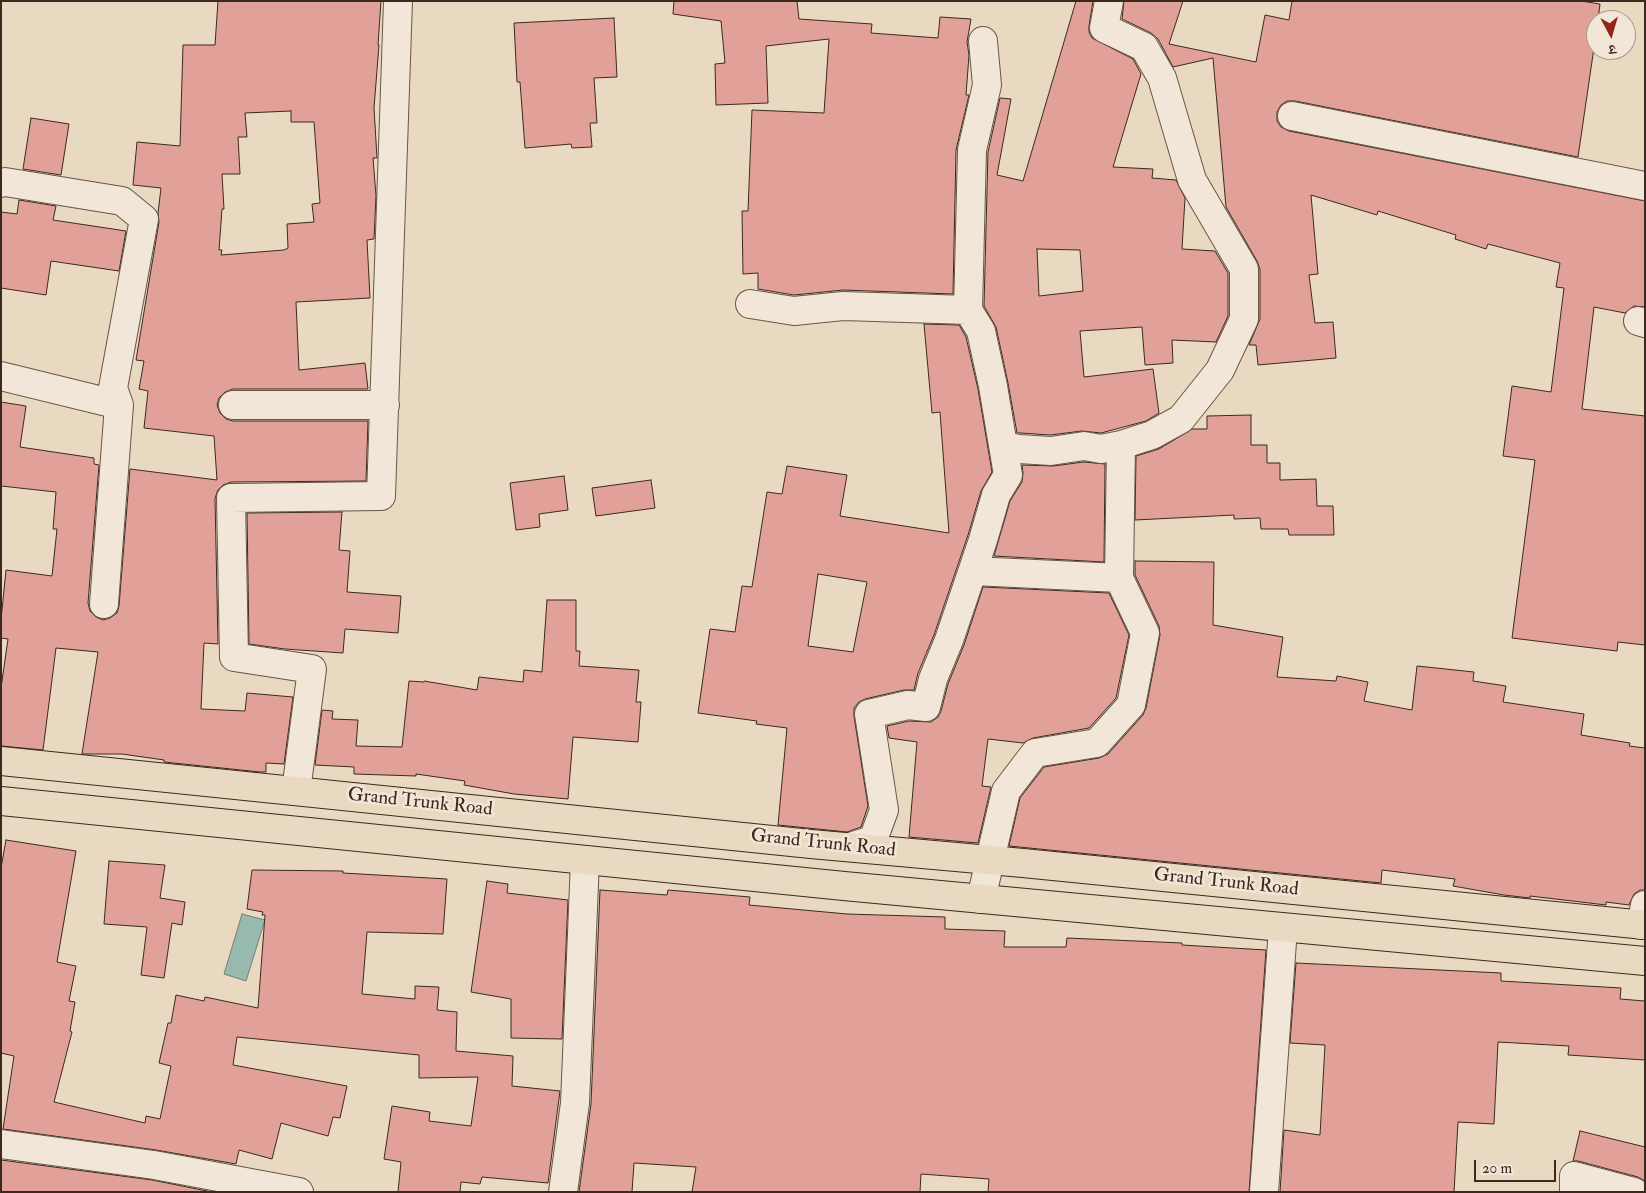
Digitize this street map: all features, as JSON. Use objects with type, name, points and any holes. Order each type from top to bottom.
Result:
[{"type":"highway","name":"Grand Trunk Road","points":[[1,761],[850,848],[1643,918]]},
{"type":"highway","name":"Grand Trunk Road","points":[[1,801],[981,899],[1645,961]]},
{"type":"street","points":[[296,791],[312,669],[234,657],[231,498],[382,496],[398,1]]},
{"type":"street","points":[[1004,446],[1051,451],[1084,446],[1101,449],[1152,435],[1181,419],[1220,370],[1244,319],[1244,270],[1192,180],[1162,78],[1144,47],[1104,28],[1109,1]]},
{"type":"street","points":[[850,848],[872,840],[884,810],[869,714],[908,705],[926,707],[933,679],[949,640],[996,495],[1008,474],[981,331],[968,310],[972,150],[986,85],[983,41]]},
{"type":"street","points":[[1292,116],[1645,186]]},
{"type":"street","points":[[1,183],[5,182],[122,201],[144,219],[112,388],[119,405],[104,604]]},
{"type":"street","points":[[750,304],[794,311],[843,306],[968,310]]},
{"type":"street","points":[[1,376],[119,405]]},
{"type":"street","points":[[233,405],[384,405]]},
{"type":"street","points":[[981,899],[1006,791],[1034,753],[1097,743],[1132,705],[1145,634],[1118,578],[1121,445]]},
{"type":"street","points":[[972,571],[1118,578]]},
{"type":"street","points":[[563,1192],[575,1103],[585,860]]},
{"type":"street","points":[[1264,1192],[1283,928]]},
{"type":"street","points":[[1,1144],[154,1165],[299,1192]]},
{"type":"street","points":[[1574,1192],[1574,1176],[1634,1192]]},
{"type":"water","points":[[242,914],[265,920],[246,981],[224,974]]},
{"type":"building","points":[[218,1],[381,1],[374,108],[377,158],[373,158],[376,196],[374,239],[367,240],[370,298],[296,302],[299,370],[365,363],[368,389],[233,389],[225,392],[219,398],[217,405],[220,413],[226,419],[233,421],[368,421],[366,481],[231,482],[223,485],[218,490],[215,498],[218,644],[204,643],[201,709],[245,711],[247,693],[293,697],[284,764],[266,763],[266,772],[260,772],[164,762],[164,760],[122,754],[82,754],[98,652],[56,648],[43,750],[1,746],[1,688],[8,639],[1,638],[6,570],[52,576],[57,529],[53,529],[56,492],[1,486],[1,402],[26,406],[20,447],[94,458],[94,464],[99,465],[88,603],[90,611],[96,617],[103,620],[117,613],[119,606],[130,469],[217,480],[214,436],[144,428],[148,391],[139,389],[144,361],[136,360],[159,222],[158,213],[161,188],[133,185],[137,142],[180,146],[183,45],[215,45]],"holes":[[[291,111],[291,122],[314,122],[320,203],[312,204],[314,222],[287,224],[288,248],[284,250],[221,255],[222,250],[219,250],[222,209],[224,209],[222,174],[240,174],[238,137],[247,137],[245,113]]]},
{"type":"building","points":[[674,1],[797,1],[799,19],[872,24],[871,33],[938,38],[940,17],[971,19],[967,42],[969,55],[966,95],[969,95],[956,150],[953,294],[843,290],[794,295],[758,289],[758,273],[743,274],[742,211],[748,211],[752,110],[824,113],[829,39],[766,46],[768,103],[716,105],[715,64],[725,63],[721,21],[673,14]]},
{"type":"building","points":[[1076,1],[1093,1],[1089,26],[1092,38],[1133,59],[1141,74],[1113,167],[1153,169],[1152,178],[1176,180],[1185,198],[1182,249],[1215,251],[1228,273],[1228,316],[1216,342],[1172,340],[1173,363],[1145,365],[1142,327],[1080,331],[1084,377],[1153,369],[1159,413],[1146,421],[1101,433],[1082,431],[1050,435],[1017,433],[996,327],[984,306],[988,152],[1000,98],[1011,99],[997,175],[1023,181]],"holes":[[[1037,249],[1080,250],[1083,291],[1039,296]]]},
{"type":"building","points":[[1124,1],[1183,1],[1169,44],[1256,62],[1265,15],[1289,20],[1292,1],[1581,1],[1600,4],[1599,10],[1586,10],[1586,60],[1592,60],[1578,157],[1295,101],[1287,101],[1281,105],[1277,112],[1277,121],[1281,127],[1289,131],[1645,201],[1645,307],[1634,306],[1625,313],[1594,307],[1582,409],[1645,416],[1645,645],[1618,642],[1617,651],[1512,638],[1535,460],[1503,456],[1512,386],[1551,392],[1564,288],[1556,287],[1560,263],[1488,244],[1486,249],[1455,239],[1456,235],[1378,211],[1377,215],[1311,195],[1318,274],[1309,275],[1315,323],[1333,322],[1336,358],[1258,365],[1256,345],[1249,345],[1260,319],[1260,269],[1226,207],[1213,58],[1173,67],[1158,39],[1151,33],[1122,19]]},
{"type":"building","points":[[614,18],[617,77],[594,78],[597,123],[590,123],[592,147],[572,148],[571,144],[525,148],[520,82],[517,82],[514,23]]},
{"type":"building","points":[[31,118],[69,124],[61,175],[23,169]]},
{"type":"building","points":[[19,200],[56,206],[53,220],[126,231],[119,271],[51,261],[46,295],[1,288],[1,212],[17,214]]},
{"type":"building","points":[[924,324],[959,325],[966,337],[978,389],[992,472],[981,491],[934,635],[918,673],[914,690],[904,690],[865,699],[854,708],[868,806],[861,827],[847,832],[778,825],[787,728],[756,724],[757,721],[698,713],[710,629],[735,632],[742,586],[752,587],[767,492],[782,494],[787,466],[847,475],[840,516],[949,533],[940,412],[932,413]],"holes":[[[818,574],[867,582],[853,652],[808,646]]]},
{"type":"building","points":[[1251,415],[1251,445],[1267,445],[1267,463],[1280,463],[1280,480],[1316,479],[1317,506],[1333,506],[1334,535],[1289,535],[1288,529],[1261,529],[1260,518],[1234,519],[1234,515],[1135,520],[1136,456],[1159,449],[1192,429],[1207,429],[1207,416]]},
{"type":"building","points":[[1084,462],[1105,464],[1104,562],[994,556],[1010,501],[1022,482],[1022,465],[1053,466]]},
{"type":"building","points":[[564,476],[568,510],[539,514],[540,527],[516,530],[510,483]]},
{"type":"building","points":[[651,480],[655,508],[596,516],[592,488]]},
{"type":"building","points":[[342,512],[339,550],[350,551],[347,592],[401,596],[398,633],[345,629],[343,653],[285,649],[249,644],[247,513]]},
{"type":"building","points":[[1135,561],[1214,562],[1213,625],[1283,637],[1277,677],[1336,681],[1337,676],[1368,682],[1364,701],[1412,710],[1417,666],[1474,672],[1473,681],[1506,686],[1503,702],[1584,714],[1581,735],[1630,743],[1629,746],[1645,748],[1645,890],[1640,890],[1634,894],[1629,905],[1606,902],[1606,905],[1530,896],[1530,898],[1504,895],[1453,886],[1455,879],[1382,870],[1381,883],[1009,846],[1020,798],[1044,767],[1099,758],[1108,754],[1143,715],[1160,635],[1159,626],[1135,575]]},
{"type":"building","points":[[983,587],[1109,593],[1129,635],[1116,698],[1089,728],[1033,738],[1023,743],[988,739],[982,786],[991,787],[978,843],[909,837],[917,742],[889,738],[887,726],[909,721],[931,722],[938,717]]},
{"type":"building","points":[[547,600],[576,600],[576,651],[580,651],[579,666],[639,670],[636,702],[641,702],[638,742],[573,737],[568,799],[514,794],[464,785],[465,781],[416,774],[416,776],[354,774],[354,767],[315,765],[322,710],[333,711],[332,719],[358,720],[356,746],[402,747],[409,681],[424,681],[477,690],[479,677],[523,682],[524,670],[542,672]]},
{"type":"building","points":[[6,840],[76,851],[57,962],[76,966],[69,1001],[75,1002],[70,1031],[72,1032],[54,1102],[145,1123],[146,1116],[160,1119],[171,1066],[159,1063],[168,1023],[171,1023],[176,995],[204,1001],[205,997],[258,1008],[265,915],[262,915],[263,912],[247,909],[252,870],[343,871],[343,873],[447,879],[443,934],[367,932],[362,994],[415,999],[415,986],[439,987],[437,1010],[457,1012],[456,1051],[513,1056],[512,1086],[560,1091],[548,1183],[482,1177],[480,1184],[461,1182],[460,1192],[398,1192],[401,1162],[384,1159],[392,1106],[430,1112],[429,1121],[471,1126],[478,1077],[419,1078],[419,1055],[237,1037],[233,1065],[347,1086],[340,1118],[333,1117],[328,1136],[281,1123],[272,1159],[239,1150],[236,1164],[156,1150],[3,1129],[14,1056],[1,1053],[1,868]]},
{"type":"building","points":[[109,861],[165,865],[160,898],[185,902],[182,925],[172,923],[164,978],[141,975],[147,927],[104,924]]},
{"type":"building","points":[[487,881],[508,884],[507,893],[568,900],[562,1039],[511,1038],[511,999],[471,992]]},
{"type":"building","points":[[600,890],[667,895],[668,890],[750,897],[749,905],[847,914],[945,917],[945,929],[1005,931],[1004,947],[1066,947],[1067,938],[1182,943],[1182,945],[1266,950],[1249,1192],[988,1192],[989,1179],[921,1174],[920,1192],[692,1192],[696,1167],[634,1163],[632,1192],[579,1192],[591,1104]]},
{"type":"building","points":[[1296,963],[1501,973],[1501,981],[1621,988],[1620,999],[1645,1001],[1645,1060],[1568,1055],[1569,1046],[1498,1042],[1494,1124],[1458,1122],[1454,1192],[1280,1192],[1284,1130],[1320,1135],[1325,1045],[1290,1043]]},
{"type":"building","points":[[1580,1131],[1645,1147],[1645,1181],[1638,1177],[1573,1161]]},
{"type":"building","points":[[1,1160],[152,1180],[212,1192],[1,1192]]}]
